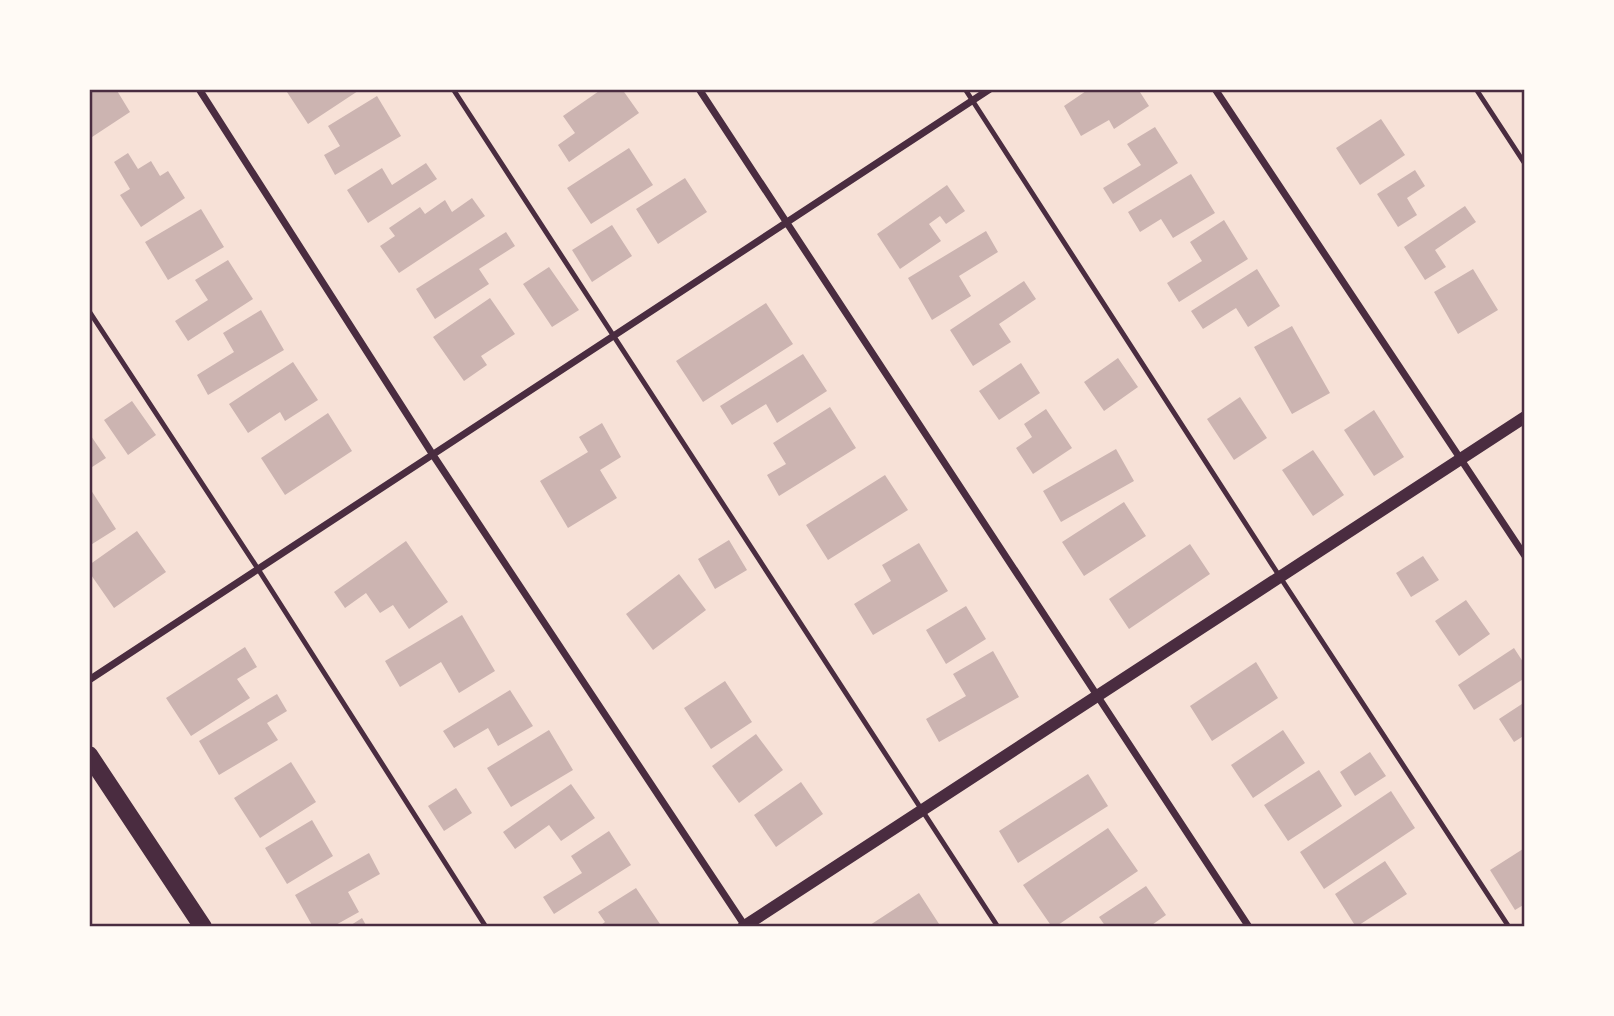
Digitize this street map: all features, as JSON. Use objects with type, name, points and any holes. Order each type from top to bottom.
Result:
[{"type":"main road","points":[[89,755],[203,927]]},
{"type":"street","points":[[199,89],[433,455],[744,926],[1525,417]]},
{"type":"street","points":[[699,89],[1250,927]]},
{"type":"street","points":[[89,680],[990,89]]},
{"type":"street","points":[[1215,89],[1525,556]]},
{"type":"lane","points":[[453,89],[998,927]]},
{"type":"lane","points":[[965,89],[1509,927]]},
{"type":"lane","points":[[1476,89],[1525,164]]},
{"type":"lane","points":[[89,311],[258,569],[486,927]]},
{"type":"building","points":[[89,89],[116,89],[130,112],[89,139]]},
{"type":"building","points":[[285,89],[361,89],[308,124]]},
{"type":"building","points":[[602,89],[622,89],[639,113],[569,162],[558,145],[575,133],[563,116]]},
{"type":"building","points":[[1089,89],[1138,89],[1149,106],[1114,129],[1109,120],[1081,136],[1064,106]]},
{"type":"building","points":[[377,96],[401,136],[335,175],[324,155],[340,146],[328,126]]},
{"type":"building","points":[[1381,119],[1405,155],[1360,185],[1336,148]]},
{"type":"building","points":[[1155,127],[1178,163],[1113,204],[1103,188],[1141,165],[1127,144]]},
{"type":"building","points":[[629,148],[653,185],[591,224],[567,188]]},
{"type":"building","points":[[128,153],[138,169],[151,161],[160,176],[168,171],[185,198],[141,227],[120,195],[130,189],[114,162]]},
{"type":"building","points":[[426,163],[437,179],[368,223],[347,190],[382,168],[392,185]]},
{"type":"building","points":[[1415,170],[1425,186],[1407,198],[1417,215],[1398,227],[1377,194]]},
{"type":"building","points":[[1191,174],[1215,213],[1173,238],[1161,219],[1140,232],[1128,212]]},
{"type":"building","points":[[685,178],[707,212],[658,244],[636,209]]},
{"type":"building","points":[[947,185],[965,211],[946,224],[940,216],[929,224],[941,241],[900,269],[877,234]]},
{"type":"building","points":[[472,198],[485,216],[399,273],[380,246],[395,236],[389,228],[420,207],[425,214],[445,200],[452,212]]},
{"type":"building","points":[[1465,206],[1476,222],[1435,250],[1446,267],[1425,280],[1404,247]]},
{"type":"building","points":[[201,209],[224,247],[168,280],[145,242]]},
{"type":"building","points":[[1224,220],[1248,259],[1179,302],[1167,283],[1202,261],[1190,242]]},
{"type":"building","points":[[612,225],[632,256],[592,282],[572,250]]},
{"type":"building","points":[[986,231],[998,252],[959,276],[971,296],[932,320],[908,278]]},
{"type":"building","points":[[506,232],[515,246],[479,269],[489,284],[435,319],[416,289]]},
{"type":"building","points":[[228,260],[253,299],[188,341],[175,321],[208,300],[195,280]]},
{"type":"building","points":[[549,267],[579,310],[552,327],[523,284]]},
{"type":"building","points":[[1257,269],[1280,306],[1248,327],[1236,308],[1203,329],[1191,311]]},
{"type":"building","points":[[1473,269],[1498,310],[1458,334],[1434,292]]},
{"type":"building","points":[[1024,281],[1036,299],[999,324],[1011,342],[973,366],[950,330]]},
{"type":"building","points":[[490,298],[515,334],[481,356],[487,365],[464,381],[433,337]]},
{"type":"building","points":[[766,303],[793,344],[703,402],[676,361]]},
{"type":"building","points":[[261,310],[284,350],[208,395],[197,375],[234,352],[223,333]]},
{"type":"building","points":[[1292,326],[1330,393],[1292,414],[1254,347]]},
{"type":"building","points":[[803,354],[827,391],[777,423],[766,404],[732,425],[720,406]]},
{"type":"building","points":[[1118,358],[1138,387],[1104,411],[1084,382]]},
{"type":"building","points":[[293,362],[318,400],[285,421],[280,412],[248,433],[229,404]]},
{"type":"building","points":[[1021,363],[1040,393],[999,420],[979,391]]},
{"type":"building","points":[[1240,397],[1267,438],[1234,460],[1207,419]]},
{"type":"building","points":[[132,401],[156,435],[128,455],[104,420]]},
{"type":"building","points":[[830,407],[856,448],[779,496],[767,475],[786,464],[773,443]]},
{"type":"building","points":[[1046,409],[1072,448],[1033,474],[1016,448],[1032,437],[1024,424]]},
{"type":"building","points":[[1374,410],[1404,457],[1374,476],[1344,430]]},
{"type":"building","points":[[328,413],[352,451],[285,495],[261,458]]},
{"type":"building","points":[[602,423],[621,457],[600,470],[617,498],[568,528],[540,481],[588,452],[579,437]]},
{"type":"building","points":[[89,433],[106,458],[89,469]]},
{"type":"building","points":[[1116,449],[1134,481],[1061,522],[1043,491]]},
{"type":"building","points":[[1313,450],[1344,495],[1313,516],[1282,470]]},
{"type":"building","points":[[885,475],[908,510],[828,560],[806,525]]},
{"type":"building","points":[[89,487],[116,529],[89,546]]},
{"type":"building","points":[[1124,502],[1146,536],[1084,576],[1062,542]]},
{"type":"building","points":[[137,531],[166,572],[114,608],[89,572],[89,565]]},
{"type":"building","points":[[729,540],[747,570],[715,589],[698,559]]},
{"type":"building","points":[[406,541],[448,602],[409,629],[393,605],[380,613],[366,593],[345,608],[334,592]]},
{"type":"building","points":[[919,543],[948,591],[873,635],[854,604],[891,581],[882,565]]},
{"type":"building","points":[[1190,544],[1210,574],[1129,629],[1109,599]]},
{"type":"building","points":[[1423,556],[1439,580],[1411,597],[1396,573]]},
{"type":"building","points":[[679,574],[706,610],[653,650],[626,614]]},
{"type":"building","points":[[1466,600],[1490,634],[1459,656],[1435,621]]},
{"type":"building","points":[[966,606],[986,639],[946,664],[926,630]]},
{"type":"building","points":[[462,615],[495,671],[459,693],[441,662],[400,687],[385,661]]},
{"type":"building","points":[[245,647],[257,667],[237,679],[250,698],[191,736],[166,698]]},
{"type":"building","points":[[1514,648],[1525,665],[1525,678],[1474,710],[1458,685]]},
{"type":"building","points":[[993,651],[1019,697],[939,742],[926,719],[966,696],[953,674]]},
{"type":"building","points":[[1256,662],[1278,698],[1212,741],[1190,706]]},
{"type":"building","points":[[725,681],[752,722],[711,749],[684,708]]},
{"type":"building","points":[[510,690],[533,726],[498,746],[488,728],[454,748],[443,731]]},
{"type":"building","points":[[277,694],[287,711],[267,723],[278,740],[219,775],[199,741]]},
{"type":"building","points":[[1525,702],[1525,735],[1514,742],[1499,719]]},
{"type":"building","points":[[549,730],[573,770],[511,807],[487,768]]},
{"type":"building","points":[[1283,730],[1305,763],[1253,798],[1231,765]]},
{"type":"building","points":[[756,734],[783,770],[739,803],[712,766]]},
{"type":"building","points":[[1370,752],[1386,776],[1355,796],[1340,772]]},
{"type":"building","points":[[291,762],[316,802],[260,838],[234,798]]},
{"type":"building","points":[[1319,770],[1342,806],[1288,841],[1264,805]]},
{"type":"building","points":[[1088,774],[1108,806],[1018,863],[999,831]]},
{"type":"building","points":[[801,782],[823,814],[776,847],[754,815]]},
{"type":"building","points":[[571,784],[595,818],[561,841],[549,825],[515,849],[503,832]]},
{"type":"building","points":[[456,788],[472,813],[444,831],[428,806]]},
{"type":"building","points":[[1391,791],[1415,828],[1324,889],[1300,852]]},
{"type":"building","points":[[312,820],[333,856],[287,884],[265,848]]},
{"type":"building","points":[[1108,828],[1138,871],[1052,927],[1023,885]]},
{"type":"building","points":[[609,831],[631,865],[554,914],[543,897],[582,873],[571,856]]},
{"type":"building","points":[[1523,849],[1525,904],[1515,910],[1490,870]]},
{"type":"building","points":[[369,853],[380,874],[348,892],[359,912],[332,927],[313,927],[295,895]]},
{"type":"building","points":[[1385,861],[1407,894],[1356,927],[1335,894]]},
{"type":"building","points":[[1146,886],[1166,915],[1149,927],[1106,927],[1099,917]]},
{"type":"building","points":[[636,888],[662,927],[598,927],[605,922],[598,912]]},
{"type":"building","points":[[919,893],[941,927],[867,927]]},
{"type":"building","points":[[362,918],[367,927],[348,927]]}]
